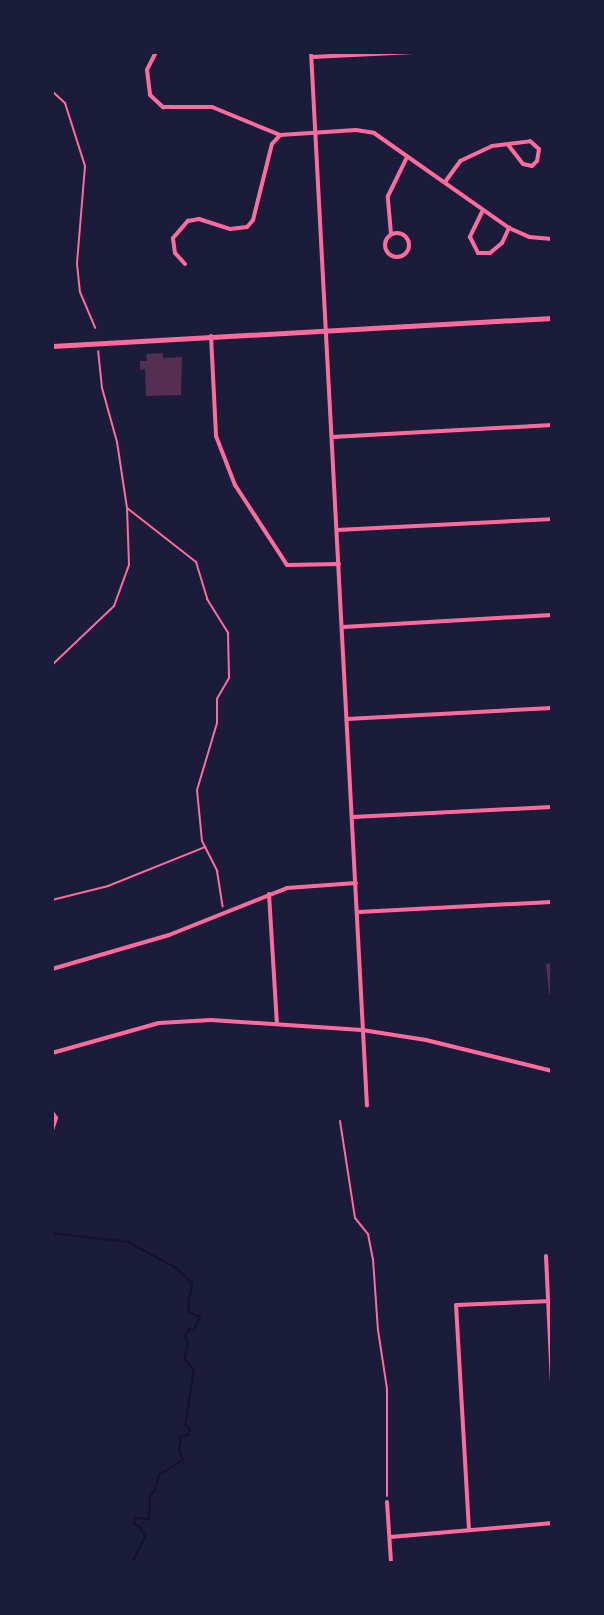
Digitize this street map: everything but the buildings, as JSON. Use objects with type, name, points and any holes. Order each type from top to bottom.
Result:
[{"type":"main road","points":[[52,346],[552,318]]},
{"type":"street","points":[[156,52],[147,70],[148,83],[150,95],[163,107],[212,107],[280,135],[374,133],[482,212],[529,237],[552,239]]},
{"type":"street","points":[[367,1106],[312,55],[414,52]]},
{"type":"street","points":[[185,264],[175,253],[173,238],[188,221],[199,219],[230,229],[247,227],[253,220],[272,144],[280,135]]},
{"type":"street","points":[[445,182],[460,161],[476,151],[523,140],[535,143],[539,149],[537,161],[532,166],[523,164],[508,145]]},
{"type":"street","points":[[391,234],[402,234],[408,239],[408,250],[403,256],[394,257],[387,252],[385,245],[391,234],[388,196],[407,157]]},
{"type":"street","points":[[482,212],[470,237],[478,253],[490,253],[502,243],[509,228]]},
{"type":"street","points":[[211,336],[216,436],[235,485],[287,565],[339,564]]},
{"type":"street","points":[[332,437],[552,425]]},
{"type":"street","points":[[337,530],[552,519]]},
{"type":"street","points":[[342,627],[552,615]]},
{"type":"street","points":[[347,719],[552,708]]},
{"type":"street","points":[[353,817],[552,807]]},
{"type":"street","points":[[52,969],[169,935],[287,888],[356,883]]},
{"type":"street","points":[[269,894],[277,1023]]},
{"type":"street","points":[[358,912],[552,902]]},
{"type":"street","points":[[52,1053],[159,1023],[187,1020],[277,1023],[362,1030],[426,1040],[552,1071]]},
{"type":"street","points":[[52,1112],[56,1118],[52,1130]]},
{"type":"street","points":[[546,1256],[552,1385]]},
{"type":"street","points":[[469,1530],[456,1305],[550,1301]]},
{"type":"street","points":[[387,1502],[391,1563]]},
{"type":"street","points":[[390,1537],[552,1523]]},
{"type":"path","points":[[52,91],[59,95],[70,114],[85,166],[77,264],[80,292],[95,328]]},
{"type":"path","points":[[52,665],[120,597],[130,554],[117,442],[102,388],[98,351]]},
{"type":"path","points":[[127,508],[196,562],[207,599],[228,633],[229,678],[217,699],[217,723],[197,790],[206,847],[217,871],[225,912]]},
{"type":"path","points":[[52,900],[108,886],[206,847]]},
{"type":"path","points":[[340,1121],[355,1218],[368,1234],[373,1259],[378,1330],[387,1389],[387,1502]]},
{"type":"waterway","points":[[52,73],[52,86]]},
{"type":"waterway","points":[[52,1233],[128,1242],[176,1268],[192,1283],[189,1312],[200,1317],[194,1330],[189,1329],[185,1336],[188,1343],[185,1359],[194,1370],[185,1425],[190,1429],[189,1434],[181,1437],[179,1450],[183,1460],[159,1475],[155,1490],[150,1495],[149,1519],[136,1518],[134,1524],[140,1527],[145,1537],[132,1563]]}]
